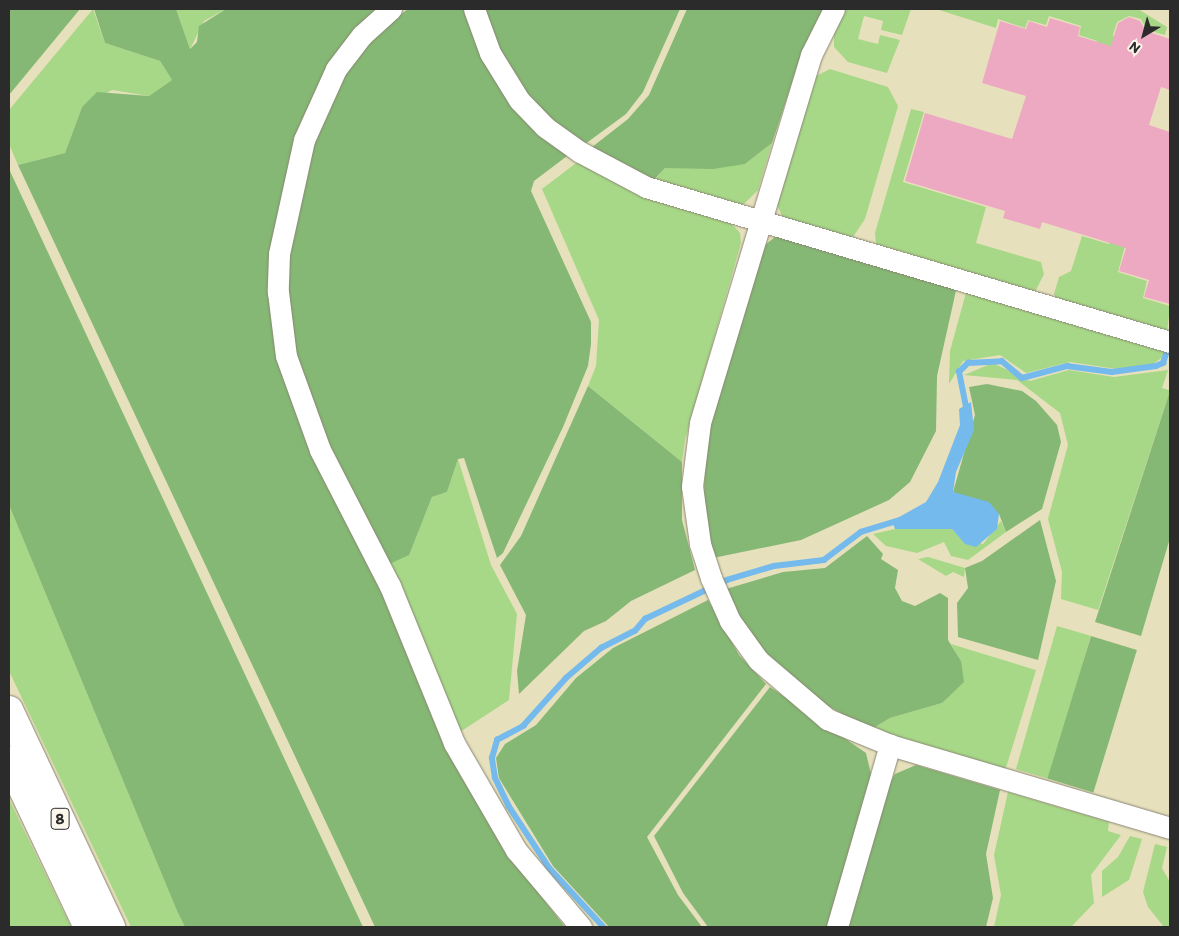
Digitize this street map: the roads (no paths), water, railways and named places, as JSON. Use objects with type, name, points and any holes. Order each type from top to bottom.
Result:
[{"type":"highway","name":"8","points":[[9,710],[110,927]]},
{"type":"highway","name":"8","points":[[9,760],[88,927]]},
{"type":"street","points":[[391,9],[362,35],[336,69],[304,140],[280,254],[278,292],[286,356],[320,450],[390,586],[454,743],[516,850],[581,927]]},
{"type":"street","points":[[474,9],[490,53],[519,100],[545,127],[646,187],[1167,341]]},
{"type":"street","points":[[834,9],[811,54],[758,219],[695,445],[695,518],[715,587],[742,639],[774,677],[827,719],[890,745],[1170,828]]},
{"type":"street","points":[[837,927],[890,745]]},
{"type":"water","points":[[971,402],[974,430],[956,472],[953,492],[989,502],[999,514],[997,529],[976,547],[965,544],[952,529],[895,529],[892,521],[926,502],[938,482],[960,425],[959,409]]},
{"type":"waterway","points":[[967,412],[959,372],[968,363],[1002,361],[1022,378],[1067,366],[1112,372],[1156,366],[1163,363],[1169,346]]},
{"type":"waterway","points":[[603,927],[549,868],[509,807],[495,778],[492,758],[497,740],[523,726],[566,678],[601,648],[635,631],[645,619],[727,580],[774,566],[824,560],[861,532],[898,521]]}]
